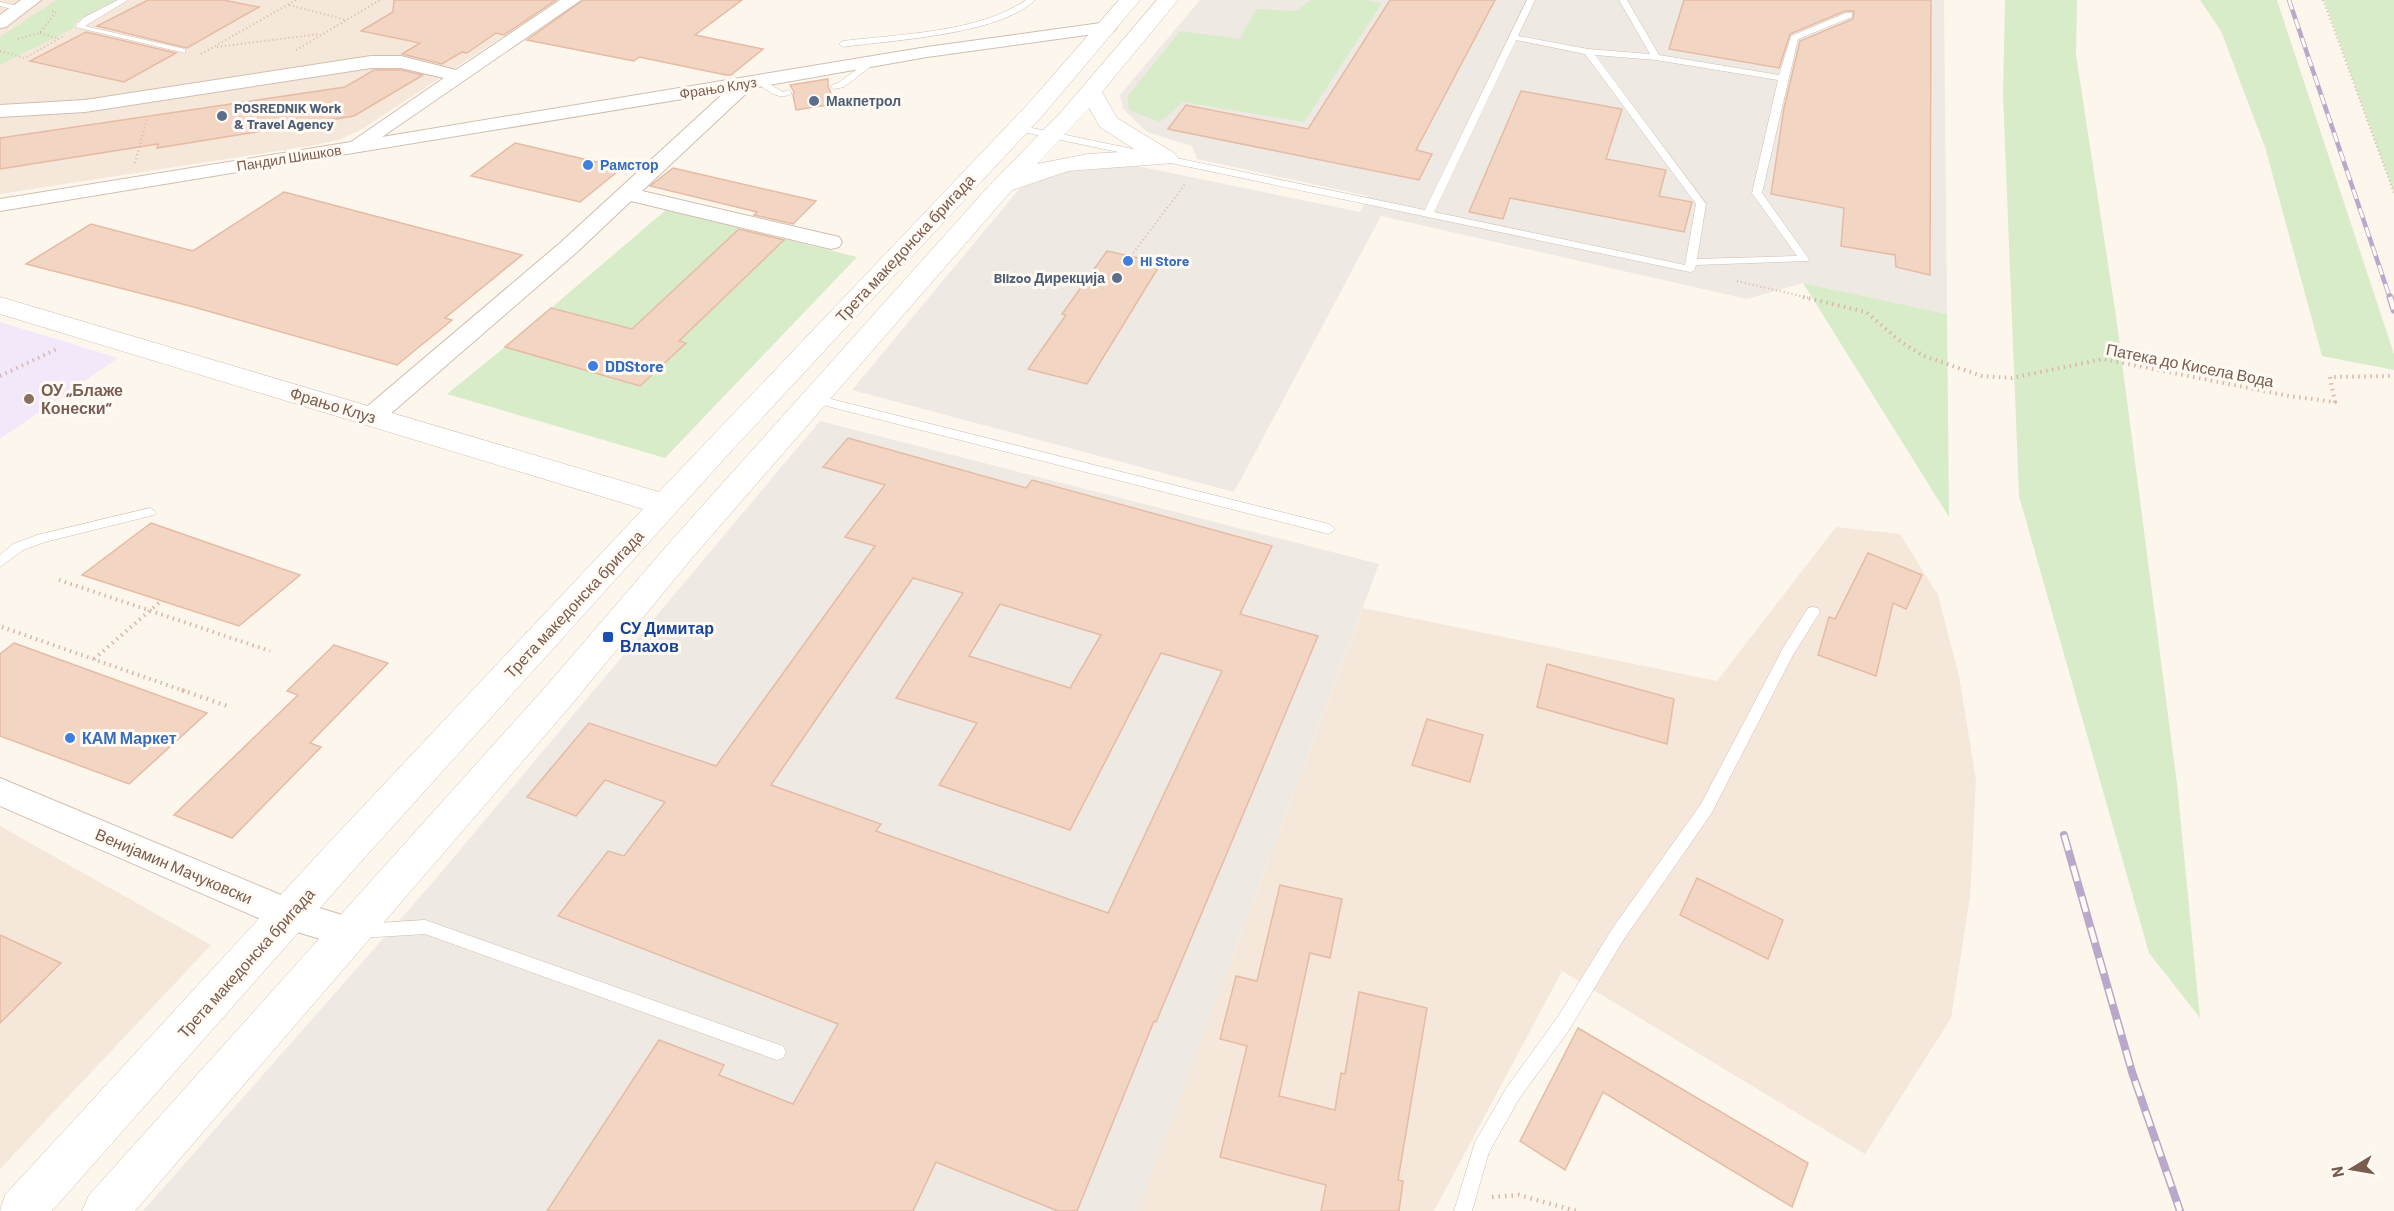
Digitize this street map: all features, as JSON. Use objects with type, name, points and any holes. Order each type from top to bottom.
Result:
[{"type":"street","name":"Пандил Шишков","points":[[0,205],[351,148],[573,0]]},
{"type":"street","name":"Трета македонска бригада","points":[[21,1211],[665,505],[1018,128],[1130,0]]},
{"type":"street","name":"Трета македонска бригада","points":[[105,1211],[560,694],[681,550],[996,194],[1091,91],[1168,0]]},
{"type":"street","points":[[0,23],[26,4]]},
{"type":"street","name":"Фрањо Клуз","points":[[351,148],[927,52],[1108,27]]},
{"type":"street","points":[[0,111],[85,106],[371,62],[401,62],[460,76]]},
{"type":"street","points":[[372,416],[629,194],[752,82]]},
{"type":"street","points":[[1091,91],[1108,122],[1166,158]]},
{"type":"street","points":[[996,194],[1037,171],[1058,165],[1085,161],[1166,158]]},
{"type":"street","points":[[629,194],[831,242]]},
{"type":"street","name":"Фрањо Клуз","points":[[0,305],[665,505]]},
{"type":"street","name":"Венијамин Мачуковски","points":[[0,792],[290,915],[350,932]]},
{"type":"lane","points":[[79,27],[86,20],[124,0]]},
{"type":"lane","points":[[843,44],[1002,17],[1031,0]]},
{"type":"lane","points":[[1429,213],[1531,0]]},
{"type":"lane","points":[[1623,0],[1656,57]]},
{"type":"lane","points":[[0,4],[26,4]]},
{"type":"lane","points":[[1018,128],[1690,266],[1804,259],[1758,193],[1794,38],[1850,15]]},
{"type":"lane","points":[[79,27],[182,51]]},
{"type":"lane","points":[[918,33],[927,52]]},
{"type":"lane","points":[[1512,38],[1588,52],[1656,57],[1783,78]]},
{"type":"lane","points":[[1588,52],[1701,204],[1690,266]]},
{"type":"lane","points":[[834,86],[841,85],[871,62]]},
{"type":"lane","points":[[752,82],[782,94],[788,93]]},
{"type":"lane","points":[[815,399],[1329,530]]},
{"type":"lane","points":[[0,562],[18,547],[42,538],[150,512]]},
{"type":"lane","points":[[1464,1208],[1481,1148],[1513,1093],[1563,1024],[1618,934],[1706,809],[1769,687],[1813,612]]},
{"type":"lane","points":[[350,932],[425,927],[777,1052]]},
{"type":"path","points":[[192,60],[296,0]]},
{"type":"path","points":[[293,52],[380,0]]},
{"type":"path","points":[[2323,0],[2394,193]]},
{"type":"path","points":[[288,4],[347,20]]},
{"type":"path","points":[[0,51],[25,58],[79,27]]},
{"type":"path","points":[[40,33],[59,39]]},
{"type":"path","points":[[182,51],[323,34]]},
{"type":"path","points":[[129,184],[154,95]]},
{"type":"path","points":[[1131,256],[1200,165]]},
{"type":"path","name":"Патека до Кисела Вода","points":[[1690,266],[1866,312],[1901,342],[1924,356],[1982,376],[2012,378],[2103,359],[2289,396],[2335,402],[2330,377],[2394,376]]},
{"type":"path","points":[[0,376],[93,333]]},
{"type":"path","points":[[59,580],[270,651]]},
{"type":"path","points":[[94,659],[161,601]]},
{"type":"path","points":[[2,627],[230,707]]},
{"type":"path","points":[[1464,1208],[1478,1198],[1520,1195],[1576,1211]]},
{"type":"shaded area","points":[[0,0],[558,0],[364,128],[339,140],[0,194]]},
{"type":"shaded area","points":[[1200,0],[1944,0],[1947,314],[1803,283],[1747,299],[1381,216],[1234,492],[852,390],[1026,181],[1071,171],[1137,166],[1360,212],[1368,196],[1197,159],[1192,146],[1147,132],[1123,109],[1120,95]]},
{"type":"shaded area","name":"ОУ „Блаже Конески“","points":[[0,322],[118,358],[0,439]]},
{"type":"shaded area","points":[[820,421],[1379,564],[1138,1211],[143,1211],[433,882]]},
{"type":"shaded area","points":[[1836,527],[1900,534],[1938,595],[1959,676],[1976,780],[1970,897],[1951,1018],[1865,1154],[1562,971],[1434,1211],[1138,1211],[1363,608],[1717,681]]},
{"type":"shaded area","points":[[0,826],[211,945],[0,1169]]},
{"type":"green space","points":[[56,0],[116,0],[78,20],[72,29],[0,65],[0,37]]},
{"type":"green space","points":[[1311,0],[1366,0],[1382,3],[1304,122],[1183,102],[1160,122],[1129,110],[1127,97],[1180,31],[1240,39],[1256,9],[1296,11]]},
{"type":"green space","points":[[2005,0],[2077,0],[2076,55],[2116,316],[2177,784],[2200,1018],[2149,953],[2019,496],[2003,94]]},
{"type":"green space","points":[[2200,0],[2277,0],[2394,354],[2394,370],[2322,356],[2265,147],[2221,31]]},
{"type":"green space","points":[[2324,0],[2394,0],[2394,193]]},
{"type":"green space","points":[[667,209],[740,225],[739,229],[660,303],[706,315],[785,239],[857,257],[665,458],[447,394],[505,347],[640,385],[685,343],[551,308]]},
{"type":"green space","points":[[1803,283],[1947,314],[1949,517]]},
{"type":"building","points":[[148,0],[223,0],[259,7],[187,48],[97,26]]},
{"type":"building","points":[[394,0],[556,0],[504,35],[496,33],[467,53],[462,52],[442,64],[402,54],[420,43],[361,31],[393,12]]},
{"type":"building","points":[[583,0],[742,0],[695,35],[763,49],[731,75],[726,75],[639,57],[634,61],[527,40]]},
{"type":"building","points":[[1390,0],[1495,0],[1416,150],[1432,154],[1419,180],[1168,129],[1186,105],[1308,129]]},
{"type":"building","points":[[1684,0],[1931,0],[1930,275],[1896,267],[1895,255],[1841,246],[1844,208],[1771,194],[1784,108],[1800,41],[1853,19],[1854,11],[1845,11],[1790,34],[1779,68],[1669,49]]},
{"type":"building","points":[[86,32],[176,53],[124,82],[30,61]]},
{"type":"building","points":[[374,70],[401,70],[423,75],[354,116],[157,148],[158,144],[0,169],[0,138],[345,87]]},
{"type":"building","points":[[828,79],[828,86],[835,104],[796,110],[794,92],[790,85]]},
{"type":"building","points":[[1521,91],[1622,109],[1606,159],[1666,170],[1659,196],[1692,202],[1684,232],[1510,198],[1503,219],[1469,212]]},
{"type":"building","points":[[515,143],[622,168],[580,202],[471,176]]},
{"type":"building","points":[[673,168],[816,201],[793,224],[754,215],[757,212],[650,186]]},
{"type":"building","points":[[284,192],[522,255],[445,318],[452,320],[397,365],[190,306],[26,264],[91,224],[193,251]]},
{"type":"building","points":[[739,229],[784,240],[679,341],[686,343],[640,386],[505,347],[551,308],[632,329]]},
{"type":"building","points":[[1107,251],[1161,263],[1087,384],[1028,369],[1066,315],[1062,314]]},
{"type":"building","points":[[848,438],[1026,488],[1032,480],[1272,546],[1240,614],[1318,636],[1156,1022],[1154,1021],[1077,1211],[1058,1211],[936,1162],[913,1211],[547,1211],[659,1040],[724,1065],[719,1075],[793,1104],[838,1024],[558,916],[608,851],[624,856],[665,802],[605,780],[576,816],[527,797],[589,723],[716,766],[875,546],[845,537],[885,485],[823,467]],"holes":[[[913,578],[963,593],[896,698],[977,723],[939,785],[1070,830],[1161,653],[1222,671],[1108,913],[876,831],[881,824],[771,785]],[[1000,604],[1101,635],[1070,688],[969,656]]]},
{"type":"building","points":[[151,523],[300,575],[239,626],[82,575]]},
{"type":"building","points":[[1868,553],[1922,575],[1906,609],[1893,603],[1876,676],[1818,655],[1829,617],[1835,619]]},
{"type":"building","points":[[14,643],[207,713],[129,784],[0,736],[0,654]]},
{"type":"building","points":[[334,645],[388,663],[310,743],[321,747],[232,838],[174,815],[298,695],[287,691]]},
{"type":"building","points":[[1547,664],[1674,699],[1667,744],[1537,707]]},
{"type":"building","points":[[1427,719],[1483,735],[1470,782],[1412,765]]},
{"type":"building","points":[[1697,878],[1783,920],[1768,959],[1680,915]]},
{"type":"building","points":[[1280,885],[1342,899],[1330,958],[1310,953],[1279,1096],[1335,1110],[1341,1073],[1345,1074],[1359,992],[1427,1008],[1398,1180],[1403,1181],[1399,1211],[1321,1211],[1326,1185],[1220,1157],[1247,1046],[1220,1039],[1236,976],[1257,981]]},
{"type":"building","points":[[0,935],[61,963],[0,1023]]},
{"type":"building","points":[[1578,1028],[1808,1163],[1792,1207],[1603,1092],[1565,1170],[1520,1141]]},
{"type":"railway","points":[[2289,0],[2390,298]]},
{"type":"railway","points":[[2390,297],[2394,310]]},
{"type":"railway","points":[[2064,835],[2132,1072],[2180,1211]]},
{"type":"place","name":"Макпетрол","points":[[814,101]]},
{"type":"place","name":"POSREDNIK Work & Travel Agency","points":[[222,116]]},
{"type":"place","name":"Рамстор","points":[[588,165]]},
{"type":"place","name":"Hi Store","points":[[1128,261]]},
{"type":"place","name":"Blizoo Дирекција","points":[[1117,278]]},
{"type":"place","name":"DDStore","points":[[593,366]]},
{"type":"place","name":"ОУ „Блаже Конески“","points":[[29,399]]},
{"type":"place","name":"СУ Димитар Влахов","points":[[608,637]]},
{"type":"place","name":"КАМ Маркет","points":[[70,738]]}]
